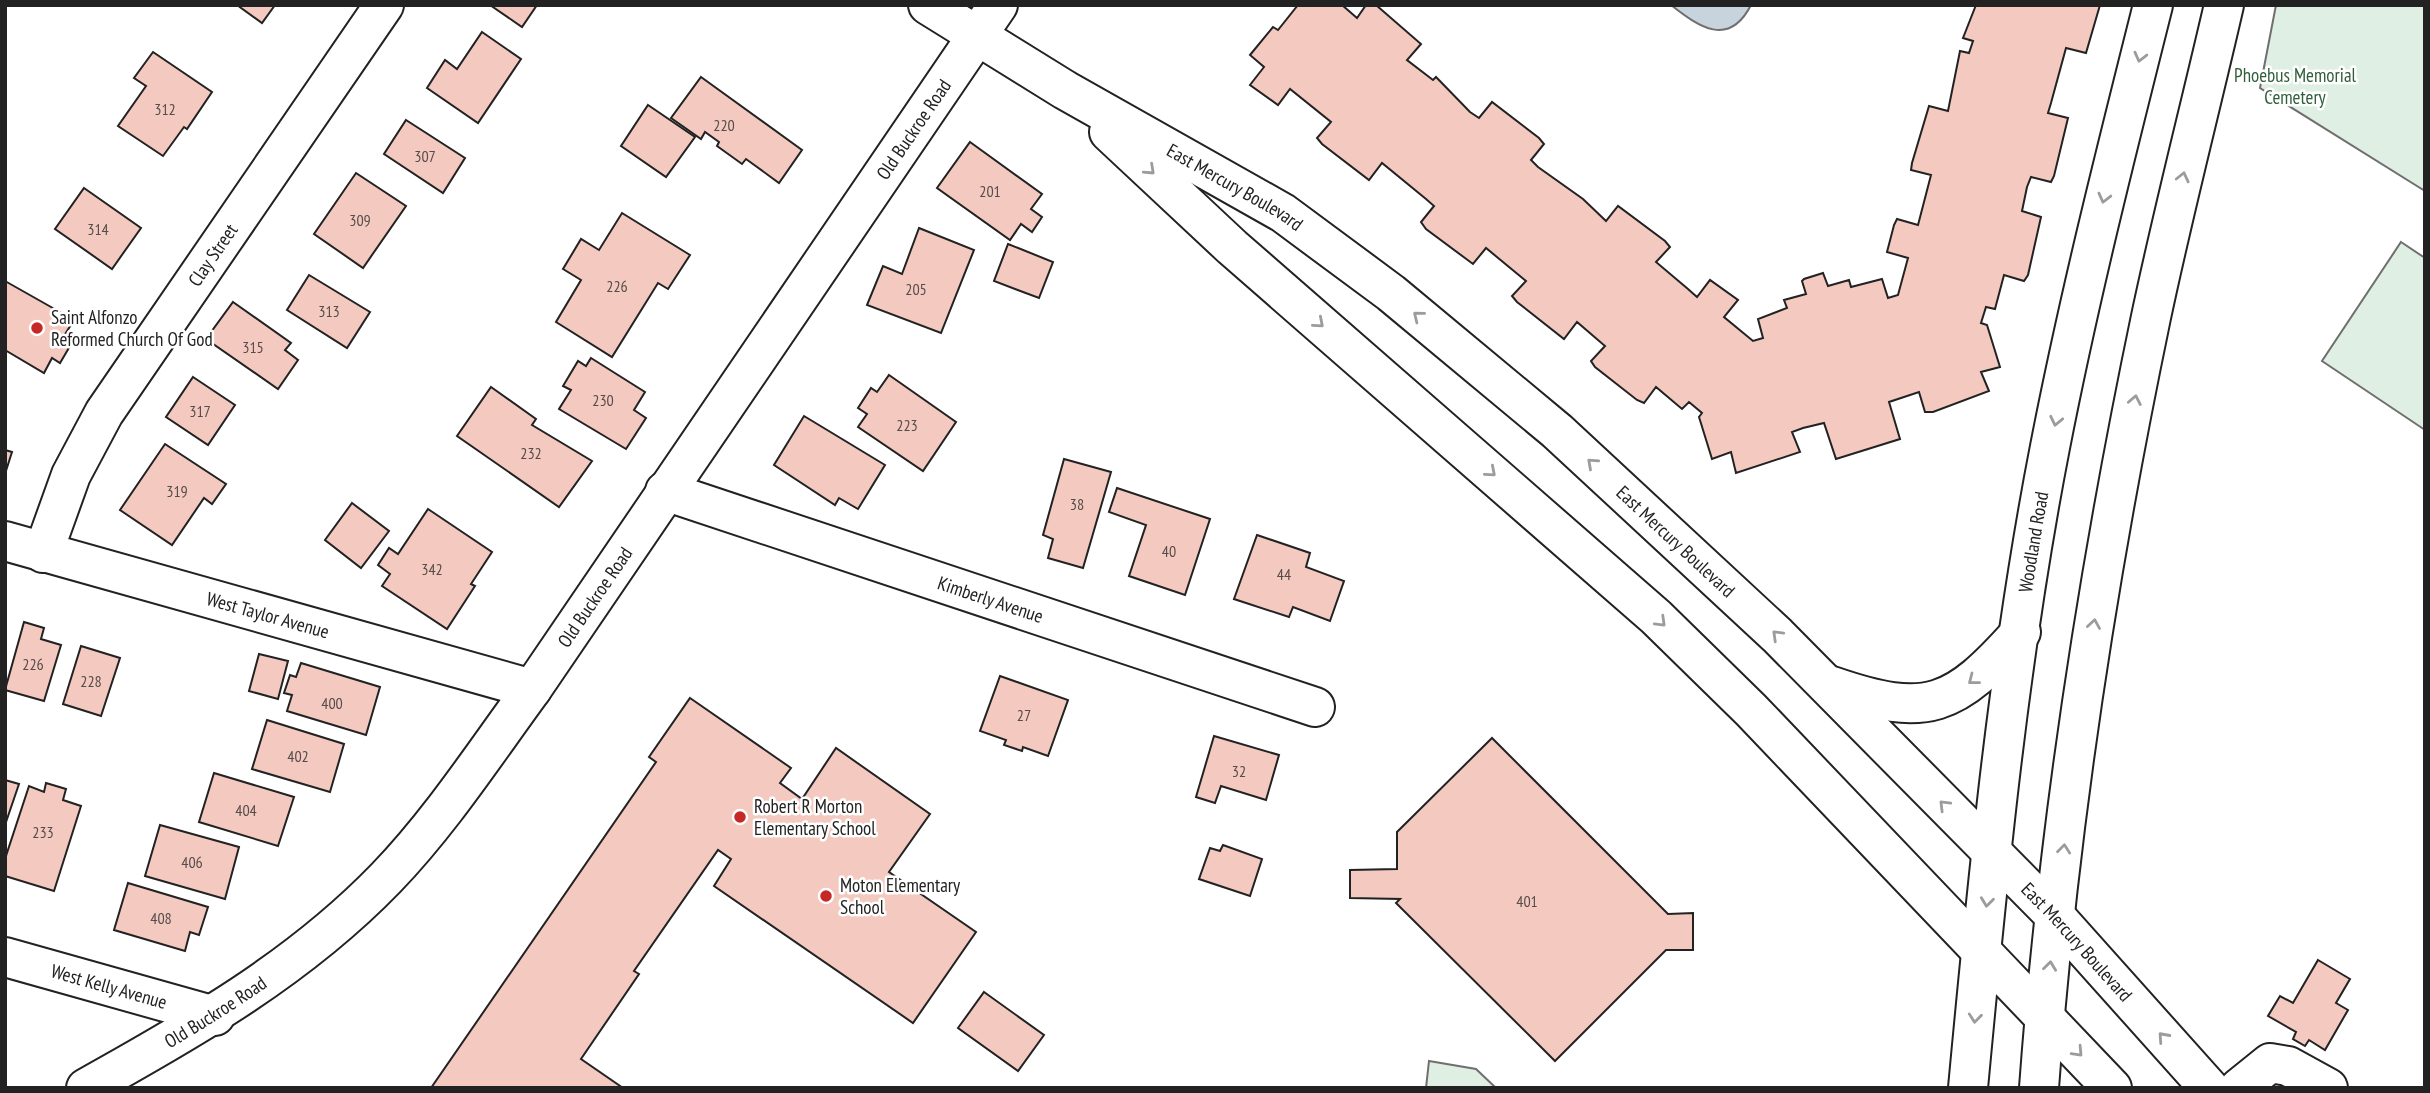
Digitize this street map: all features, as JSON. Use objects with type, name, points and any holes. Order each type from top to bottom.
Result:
[{"type":"main road","name":"Clay Street","points":[[43,553],[71,475],[104,413],[384,5]]},
{"type":"main road","name":"East Mercury Boulevard","points":[[928,5],[987,20],[1232,247],[1657,617],[1751,710],[2112,1088]]},
{"type":"main road","name":"Woodland Road","points":[[1968,1088],[1981,950],[2021,632],[2050,448],[2088,267],[2153,5]]},
{"type":"main road","points":[[2039,1088],[2044,1016],[2074,754],[2107,539],[2151,316],[2224,5]]},
{"type":"main road","name":"Old Buckroe Road","points":[[86,1088],[215,1016],[315,943],[386,878],[465,783],[532,689],[664,491],[987,20]]},
{"type":"main road","name":"East Mercury Boulevard","points":[[1065,90],[1283,213],[1391,293],[1558,431],[1758,616],[1825,683],[2056,917],[2209,1088]]},
{"type":"main road","name":"Kimberly Avenue","points":[[664,491],[1315,707]]},
{"type":"main road","name":"West Taylor Avenue","points":[[5,541],[532,689]]},
{"type":"main road","points":[[1825,683],[1889,703],[1934,702],[1956,693],[1975,679],[2021,632]]},
{"type":"main road","name":"West Kelly Avenue","points":[[5,957],[215,1016]]},
{"type":"main road","points":[[2239,1088],[2270,1063],[2288,1066],[2328,1088]]},
{"type":"green space","name":"Phoebus Memorial Cemetery","points":[[2276,5],[2425,5],[2425,191],[2260,88]]},
{"type":"green space","points":[[2401,242],[2425,258],[2425,430],[2322,361]]},
{"type":"green space","points":[[1429,1061],[1476,1069],[1496,1088],[1426,1088]]},
{"type":"shaded area","points":[[1671,5],[1751,5],[1742,18],[1723,30],[1703,26]]},
{"type":"building","points":[[237,5],[275,5],[262,23]]},
{"type":"building","points":[[490,5],[537,5],[522,27]]},
{"type":"building","points":[[1298,5],[1342,5],[1357,18],[1366,5],[1376,5],[1421,44],[1407,60],[1433,80],[1436,77],[1470,112],[1479,118],[1492,102],[1544,144],[1531,160],[1538,167],[1583,199],[1606,221],[1618,206],[1665,241],[1670,247],[1656,262],[1697,297],[1710,280],[1738,300],[1724,317],[1753,341],[1763,338],[1758,319],[1787,308],[1784,300],[1806,294],[1802,281],[1804,279],[1823,273],[1828,286],[1849,280],[1851,287],[1882,279],[1888,298],[1898,295],[1908,258],[1887,252],[1894,225],[1897,219],[1918,225],[1931,175],[1911,170],[1912,163],[1929,106],[1948,111],[1960,51],[1969,53],[1973,41],[1963,38],[1976,5],[2100,5],[2086,53],[2066,48],[2048,113],[2068,118],[2054,176],[2051,182],[2031,177],[2027,187],[2022,211],[2041,217],[2028,275],[2024,281],[2004,275],[1995,309],[1986,307],[1981,323],[1987,325],[2000,367],[1981,372],[1989,391],[1933,412],[1925,412],[1919,392],[1889,402],[1900,439],[1836,459],[1824,423],[1803,428],[1792,432],[1800,452],[1736,473],[1731,452],[1712,459],[1699,417],[1702,413],[1689,402],[1682,409],[1656,387],[1644,403],[1637,400],[1595,367],[1591,361],[1605,346],[1577,322],[1564,339],[1517,302],[1512,296],[1526,281],[1486,248],[1473,264],[1426,229],[1421,222],[1434,206],[1382,163],[1369,180],[1322,144],[1317,138],[1331,122],[1290,89],[1278,105],[1250,85],[1264,67],[1250,55],[1273,27],[1278,30]]},
{"type":"building","points":[[482,32],[521,59],[478,123],[427,88],[445,60],[457,69]]},
{"type":"building","points":[[153,52],[212,92],[187,129],[184,127],[163,156],[118,126],[146,86],[134,78]]},
{"type":"building","points":[[701,77],[802,150],[779,183],[746,159],[742,164],[717,146],[719,142],[705,132],[701,139],[671,118]]},
{"type":"building","points":[[648,105],[695,137],[666,177],[621,146]]},
{"type":"building","points":[[406,120],[465,158],[443,193],[384,154]]},
{"type":"building","points":[[970,142],[1042,194],[1031,209],[1042,217],[1032,232],[1021,224],[1010,240],[937,188]]},
{"type":"building","points":[[356,173],[406,206],[363,268],[314,234]]},
{"type":"building","points":[[84,188],[141,228],[112,269],[55,229]]},
{"type":"building","points":[[622,213],[690,255],[668,289],[658,283],[612,357],[556,322],[581,280],[563,269],[581,239],[599,250]]},
{"type":"building","points":[[919,228],[974,250],[941,333],[867,305],[883,266],[902,274]]},
{"type":"building","points":[[1008,244],[1053,262],[1039,298],[994,281]]},
{"type":"building","points":[[309,275],[370,312],[347,348],[287,310]]},
{"type":"building","name":"Saint Alfonzo Reformed Church Of God","points":[[5,281],[74,320],[64,336],[73,341],[60,363],[52,358],[44,373],[5,350]]},
{"type":"building","points":[[233,302],[291,343],[285,350],[298,360],[278,389],[206,339]]},
{"type":"building","points":[[591,358],[645,392],[634,410],[646,418],[626,449],[559,409],[571,390],[563,386],[578,361],[586,366]]},
{"type":"building","points":[[889,375],[956,422],[923,471],[858,427],[867,414],[858,408],[871,388],[877,392]]},
{"type":"building","points":[[193,377],[235,405],[208,445],[166,417]]},
{"type":"building","points":[[491,387],[536,419],[532,425],[592,461],[559,507],[457,436]]},
{"type":"building","points":[[804,416],[885,465],[858,509],[839,498],[835,505],[774,465]]},
{"type":"building","points":[[165,444],[226,484],[212,504],[204,498],[172,545],[120,510]]},
{"type":"building","points":[[5,450],[12,452],[5,474]]},
{"type":"building","points":[[1064,459],[1111,472],[1083,568],[1048,558],[1053,539],[1043,535]]},
{"type":"building","points":[[1117,488],[1210,519],[1185,595],[1129,576],[1146,525],[1109,512]]},
{"type":"building","points":[[352,503],[389,531],[361,568],[325,540]]},
{"type":"building","points":[[428,509],[492,552],[471,584],[475,586],[447,629],[382,586],[390,574],[378,565],[389,548],[398,554]]},
{"type":"building","points":[[1257,535],[1310,553],[1306,567],[1344,581],[1330,621],[1293,607],[1289,617],[1234,599]]},
{"type":"building","points":[[24,622],[44,628],[41,639],[61,645],[44,701],[5,690]]},
{"type":"building","points":[[81,646],[120,658],[101,716],[63,704]]},
{"type":"building","points":[[259,654],[288,661],[278,699],[249,691]]},
{"type":"building","points":[[301,663],[380,687],[366,735],[287,711],[292,695],[284,693],[290,675],[296,677]]},
{"type":"building","points":[[1000,676],[1068,700],[1048,756],[1023,747],[1022,751],[1004,745],[1006,740],[980,731]]},
{"type":"building","name":"Moton Elementary School","points":[[690,698],[791,768],[780,783],[802,799],[836,748],[930,814],[889,872],[976,932],[913,1023],[714,886],[731,859],[718,850],[634,971],[639,974],[581,1059],[623,1088],[431,1088],[656,762],[649,757]]},
{"type":"building","points":[[267,720],[344,744],[330,792],[252,769]]},
{"type":"building","points":[[1214,736],[1279,755],[1266,800],[1221,786],[1215,803],[1196,797]]},
{"type":"building","points":[[1492,738],[1668,914],[1693,913],[1693,950],[1666,950],[1555,1061],[1396,903],[1400,899],[1350,898],[1350,870],[1397,869],[1397,832]]},
{"type":"building","points":[[214,773],[294,797],[278,846],[199,822]]},
{"type":"building","points":[[5,780],[19,784],[5,825]]},
{"type":"building","points":[[46,783],[66,789],[63,800],[81,806],[54,891],[5,876],[5,859],[29,786],[44,792]]},
{"type":"building","points":[[160,825],[239,847],[225,899],[145,876]]},
{"type":"building","points":[[1223,845],[1262,859],[1250,896],[1199,879],[1210,848],[1220,851]]},
{"type":"building","points":[[128,883],[208,907],[199,935],[190,932],[185,951],[114,930]]},
{"type":"building","points":[[2318,960],[2350,979],[2336,1003],[2348,1010],[2325,1050],[2309,1040],[2305,1046],[2293,1039],[2296,1032],[2268,1016],[2280,996],[2293,1003]]},
{"type":"building","points":[[984,992],[1044,1035],[1018,1071],[958,1028]]},
{"type":"place","name":"Saint Alfonzo Reformed Church Of God","points":[[37,328]]},
{"type":"place","name":"Robert R Morton Elementary School","points":[[740,817]]},
{"type":"place","name":"Moton Elementary School","points":[[826,896]]}]
